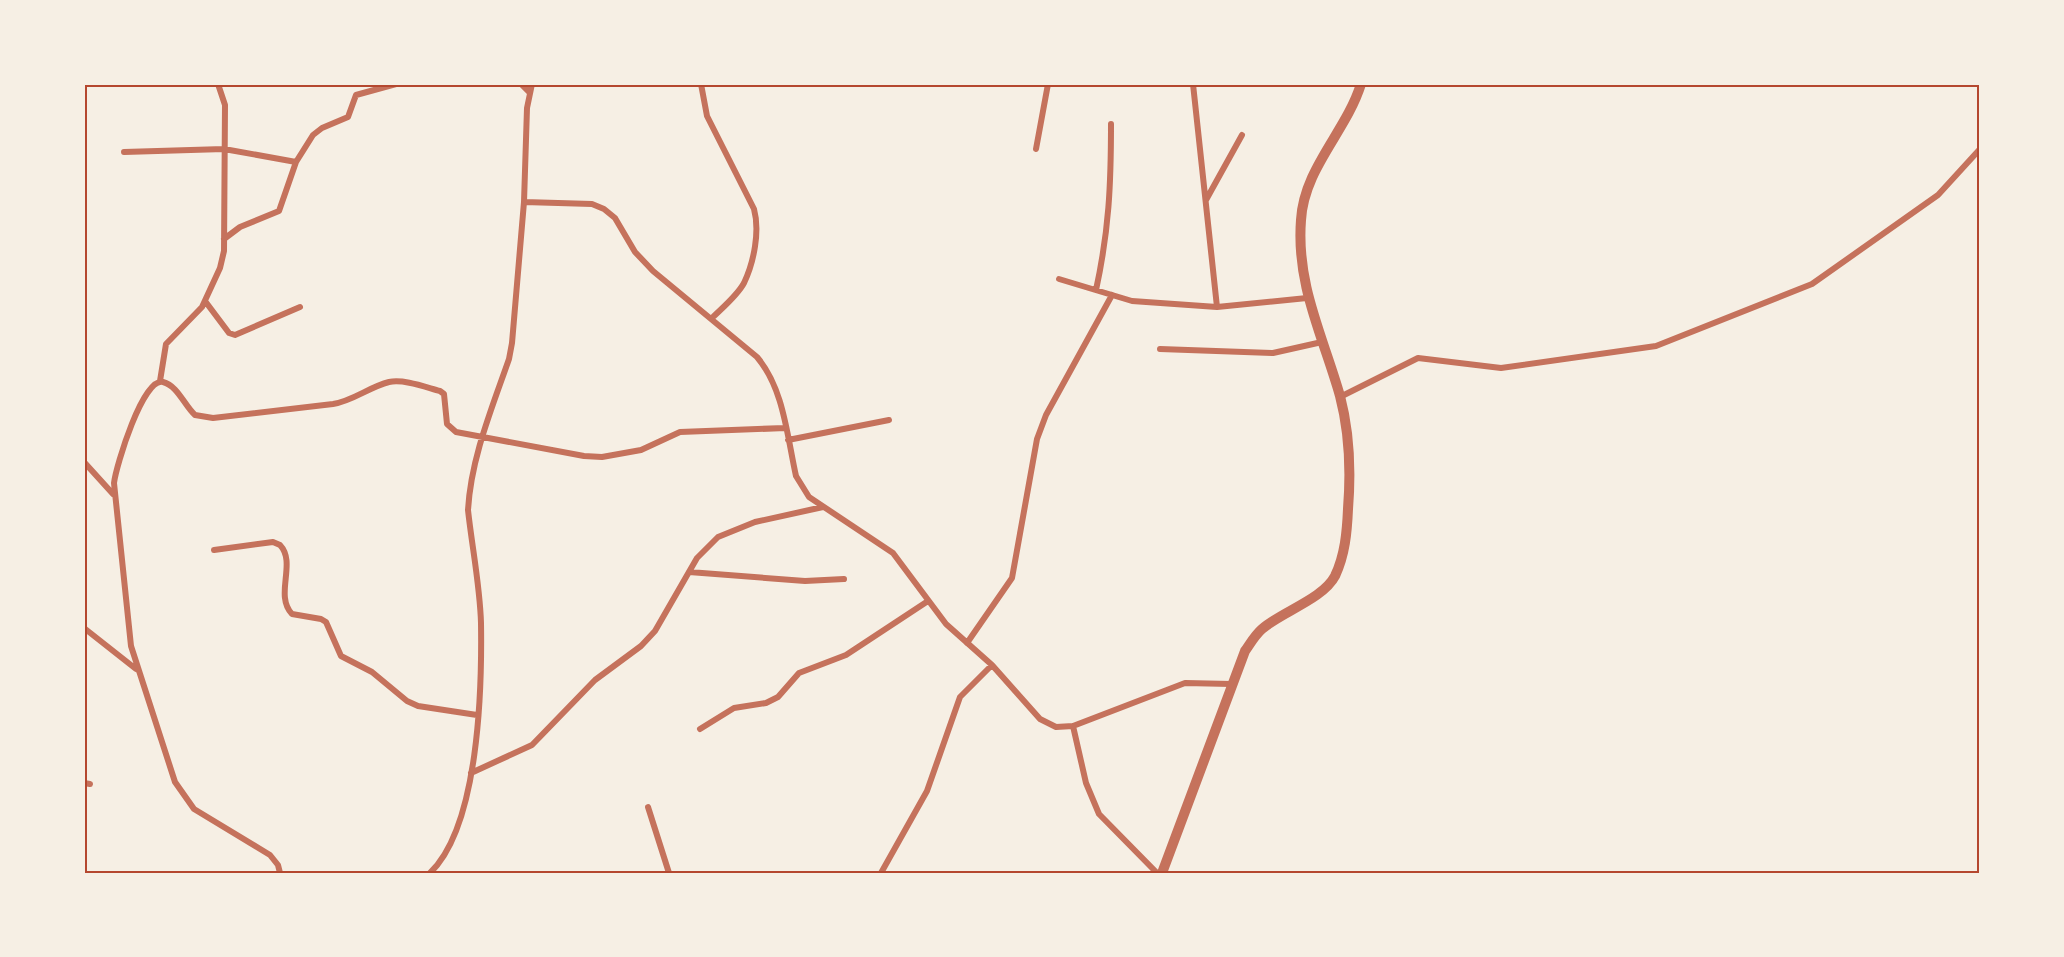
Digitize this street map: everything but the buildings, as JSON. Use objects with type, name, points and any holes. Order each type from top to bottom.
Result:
[{"type":"street","points":[[159,381],[166,344],[193,318],[206,301],[222,260],[225,105],[218,84]]},
{"type":"street","points":[[224,239],[240,227],[275,215],[279,211],[296,162],[317,131],[348,117],[356,95],[396,84]]},
{"type":"street","points":[[521,84],[529,93]]},
{"type":"street","points":[[430,873],[452,840],[467,796],[471,773],[477,715],[481,622],[468,510],[474,465],[509,359],[516,316],[529,93],[532,84]]},
{"type":"street","points":[[701,84],[707,116],[754,208],[757,220],[750,267],[743,284],[712,318]]},
{"type":"street","points":[[1036,149],[1048,84]]},
{"type":"street","points":[[1193,84],[1217,307]]},
{"type":"street","points":[[1073,726],[1086,783],[1099,814],[1159,873],[1202,772],[1231,684],[1245,651],[1261,630],[1319,591],[1334,578],[1341,561],[1346,537],[1351,476],[1347,431],[1340,397],[1307,298],[1300,221],[1304,195],[1313,172],[1346,118],[1361,84]]},
{"type":"street","points":[[1096,290],[1107,236],[1111,188],[1111,124]]},
{"type":"street","points":[[1206,200],[1242,135]]},
{"type":"street","points":[[124,152],[224,148],[296,162]]},
{"type":"street","points":[[1340,397],[1418,358],[1501,368],[1656,346],[1812,284],[1938,195],[1980,149]]},
{"type":"street","points":[[524,202],[592,204],[604,209],[615,218],[635,252],[648,266],[757,357],[769,372],[802,488],[823,507],[893,553],[946,624],[992,666],[1040,719],[1056,727],[1073,726],[1185,682],[1231,684]]},
{"type":"street","points":[[1059,279],[1132,301],[1217,307],[1307,298]]},
{"type":"street","points":[[967,643],[1012,578],[1037,439],[1046,415],[1112,295]]},
{"type":"street","points":[[206,301],[229,333],[235,335],[300,307]]},
{"type":"street","points":[[1160,349],[1273,353],[1322,342]]},
{"type":"street","points":[[159,381],[176,390],[195,415],[213,418],[333,405],[349,401],[388,382],[400,382],[440,391],[446,400],[450,429],[483,437],[602,457],[641,450],[680,432],[785,428]]},
{"type":"street","points":[[159,381],[154,383],[144,397],[117,462],[114,494],[126,614],[137,669],[175,782],[184,799],[201,814],[270,855],[278,865],[280,873]]},
{"type":"street","points":[[788,440],[889,420]]},
{"type":"street","points":[[84,462],[114,494]]},
{"type":"street","points":[[471,773],[532,745],[595,680],[641,646],[655,631],[688,572],[707,546],[730,531],[823,507]]},
{"type":"street","points":[[214,550],[273,542],[280,545],[286,558],[285,604],[292,614],[326,622],[341,656],[372,672],[407,701],[418,706],[477,715]]},
{"type":"street","points":[[688,572],[805,581],[844,579]]},
{"type":"street","points":[[700,729],[734,708],[766,703],[778,697],[799,673],[846,655],[928,601]]},
{"type":"street","points":[[84,628],[137,669]]},
{"type":"street","points":[[882,873],[927,791],[960,697],[992,666]]},
{"type":"street","points":[[648,807],[669,873]]}]
